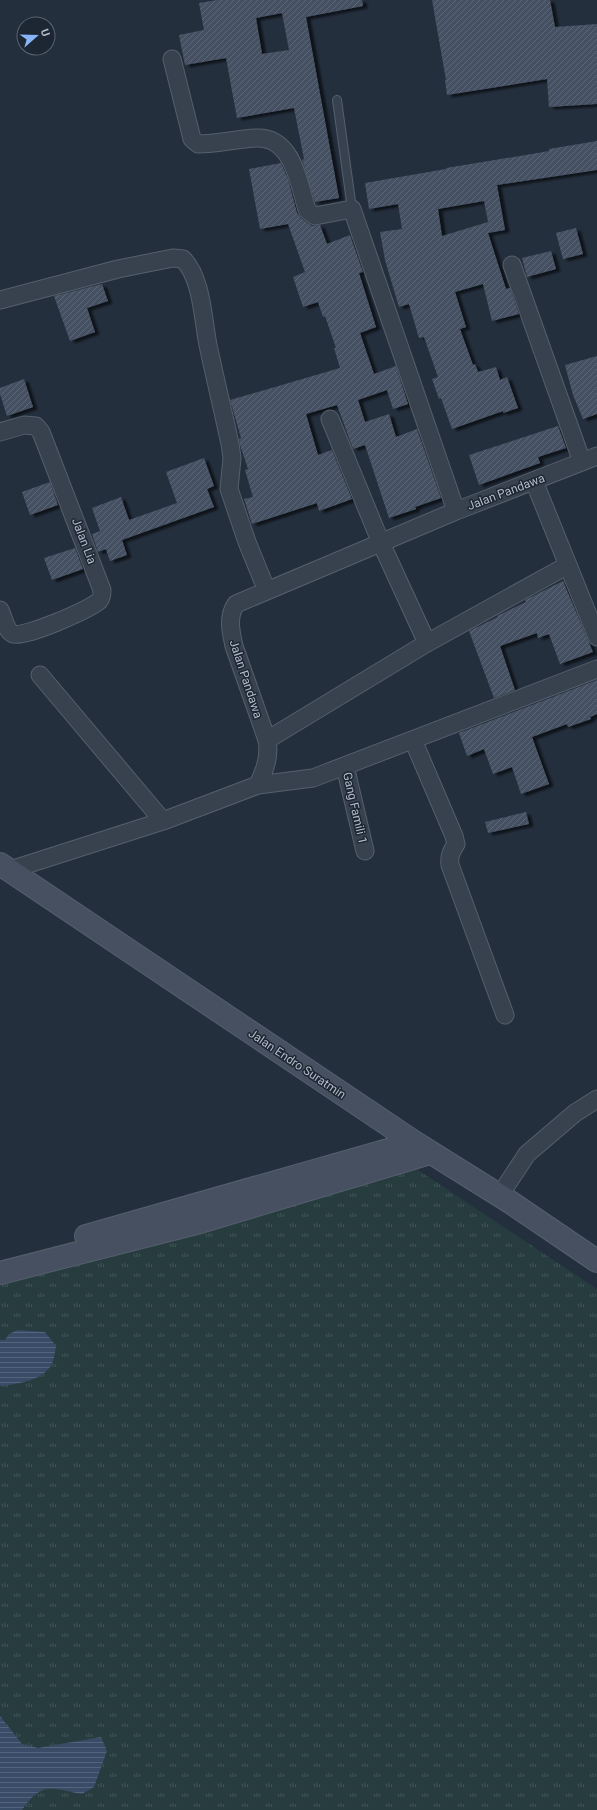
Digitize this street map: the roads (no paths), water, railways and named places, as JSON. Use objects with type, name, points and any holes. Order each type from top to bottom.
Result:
[{"type":"street","points":[[172,60],[192,139],[198,144],[258,138],[269,139],[277,143],[290,159],[308,210],[311,214],[315,216],[352,209],[456,511]]},
{"type":"street","points":[[0,300],[118,270],[173,258],[183,258],[187,263],[200,293],[208,343],[230,444],[232,458],[229,489],[247,542],[267,591]]},
{"type":"street","points":[[512,265],[589,459]]},
{"type":"street","points":[[330,419],[381,543],[427,642]]},
{"type":"street","name":"Jalan Lia","points":[[0,432],[24,425],[36,426],[41,432],[102,590],[100,601],[77,613],[30,633],[5,633],[0,610]]},
{"type":"street","name":"Jalan Pandawa","points":[[258,785],[264,773],[268,748],[267,740],[234,646],[230,617],[232,609],[236,604],[456,511],[589,459]]},
{"type":"street","points":[[534,481],[597,637]]},
{"type":"street","points":[[267,740],[427,642],[568,565]]},
{"type":"street","points":[[5,867],[163,821],[258,785],[313,778],[597,669]]},
{"type":"street","points":[[40,675],[163,821]]},
{"type":"street","points":[[413,740],[454,836],[456,844],[449,858],[450,865],[506,1015]]},
{"type":"street","name":"Gang Famili 1","points":[[345,766],[365,851]]},
{"type":"street","name":"Jalan Endro Suratmin","points":[[5,867],[422,1147],[505,1199],[597,1261]]},
{"type":"street","points":[[505,1199],[535,1162],[546,1140],[575,1113],[597,1099]]},
{"type":"street","points":[[0,1260],[422,1147]]},
{"type":"street","points":[[0,1273],[200,1222],[422,1147]]},
{"type":"lane","points":[[337,100],[352,209]]},
{"type":"water","points":[[17,1330],[45,1332],[56,1346],[54,1359],[49,1368],[38,1377],[14,1384],[0,1386],[0,1340],[5,1340],[9,1334]]},
{"type":"water","points":[[0,1716],[22,1744],[38,1748],[101,1737],[107,1751],[94,1787],[82,1794],[48,1789],[35,1794],[22,1810],[0,1810]]}]
